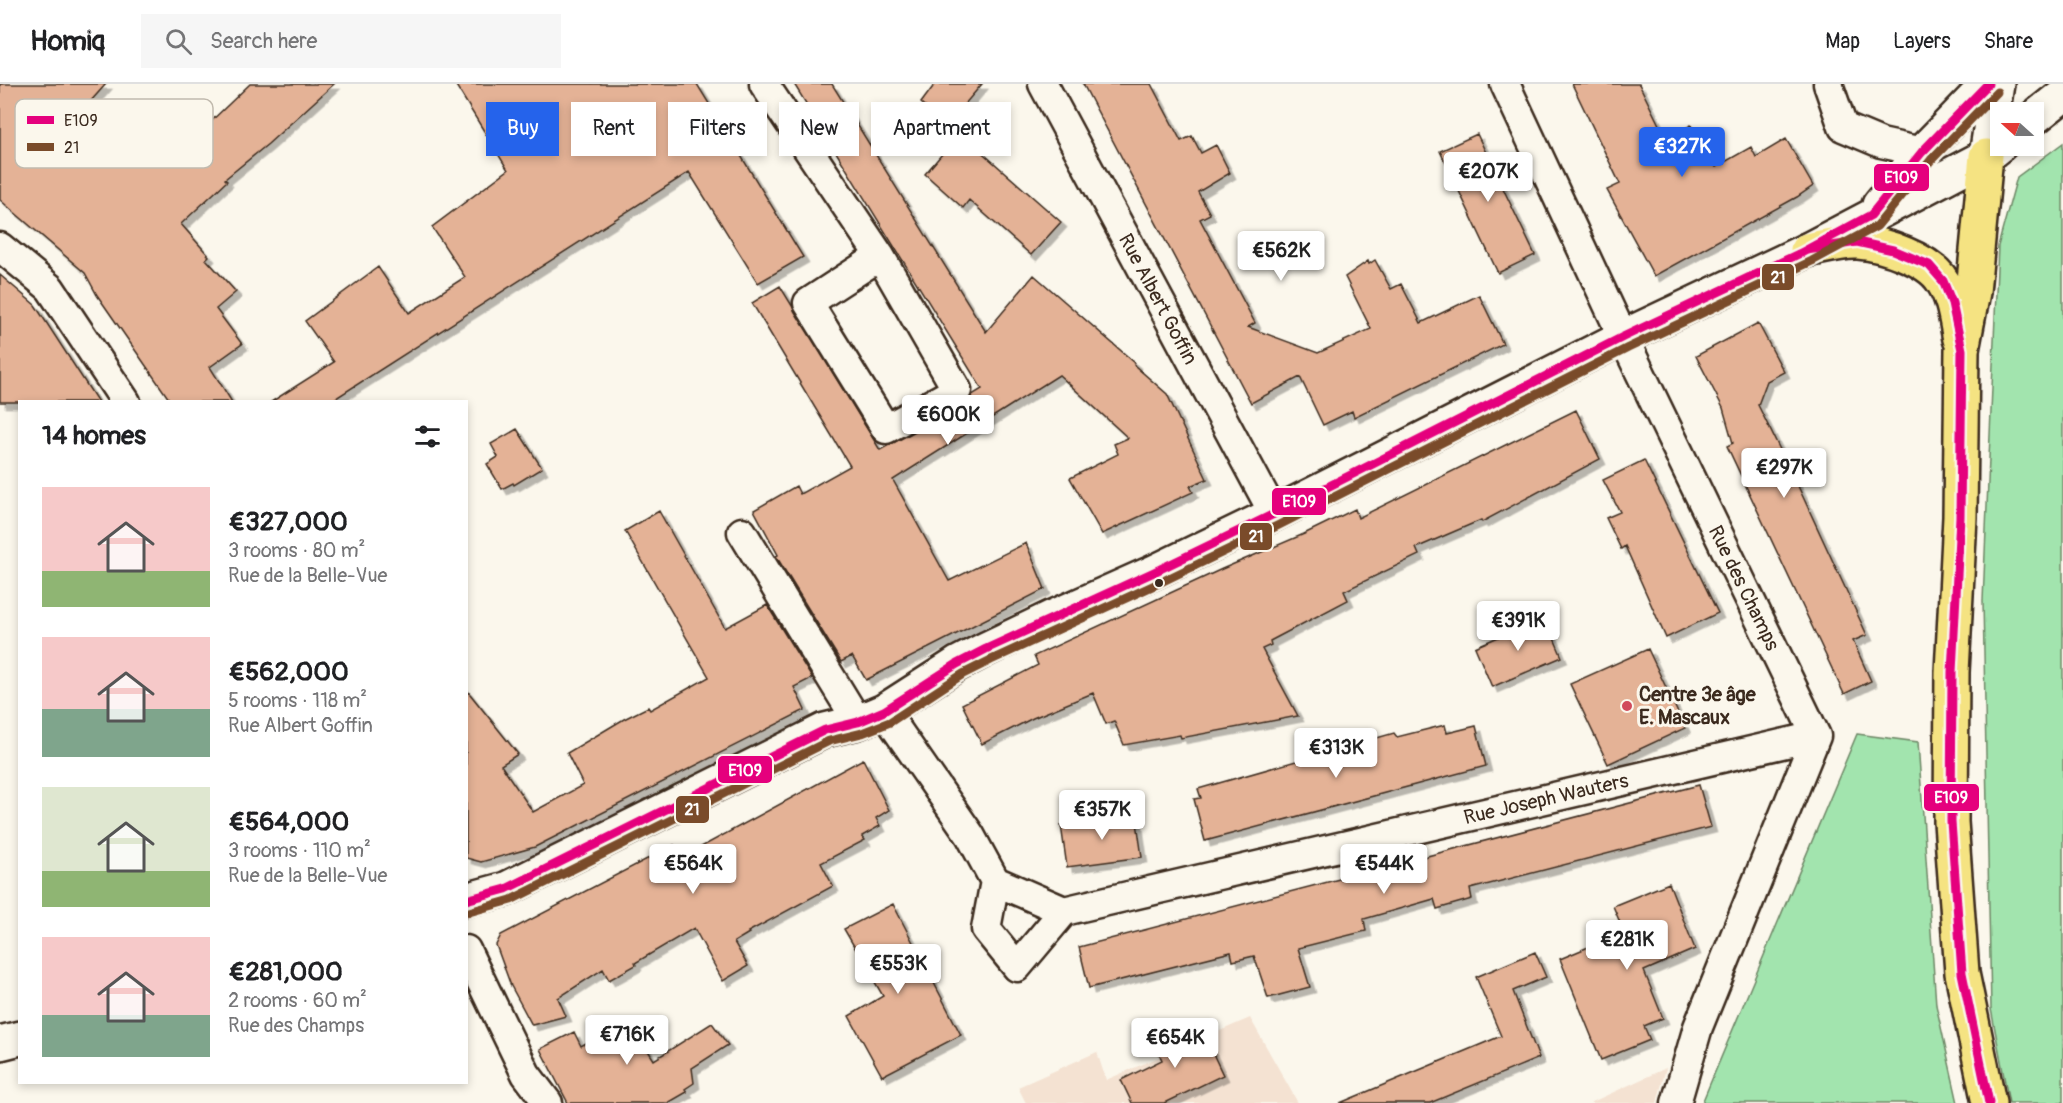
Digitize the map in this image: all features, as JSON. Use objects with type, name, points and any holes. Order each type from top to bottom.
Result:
[{"type":"highway","points":[[1989,1103],[1962,974],[1951,822],[1952,672],[1960,517],[1962,350],[1993,156]]},
{"type":"highway","points":[[1808,250],[1857,242],[1893,250],[1929,265],[1943,281],[1952,303],[1962,350]]},
{"type":"street","points":[[764,84],[880,255],[957,390],[886,429],[808,303],[880,255]]},
{"type":"street","name":"Rue Albert Goffin","points":[[1043,84],[1274,514]]},
{"type":"street","name":"Rue des Champs","points":[[1505,84],[1623,337],[1816,736]]},
{"type":"street","points":[[1871,215],[1923,152],[1988,84]]},
{"type":"street","points":[[1996,102],[1997,84]]},
{"type":"street","points":[[1830,91],[1843,127],[1881,143],[1923,152]]},
{"type":"street","points":[[2044,110],[2063,94]]},
{"type":"street","points":[[468,899],[506,889],[825,730],[871,717],[957,664],[1053,616],[1154,572],[1274,514],[1623,337],[1808,250],[1990,152]]},
{"type":"street","points":[[0,247],[50,288],[125,400]]},
{"type":"street","points":[[742,532],[871,717],[970,835],[995,880],[1064,911],[1017,967],[986,929],[995,880]]},
{"type":"street","points":[[1676,1103],[1698,1027],[1816,736]]},
{"type":"street","name":"Rue Joseph Wauters","points":[[1064,911],[1816,736]]},
{"type":"street","points":[[468,954],[526,1074],[548,1103]]},
{"type":"street","points":[[0,1043],[18,1038]]},
{"type":"shaded area","points":[[1250,1018],[1298,1103],[1026,1103],[1018,1087],[1097,1052],[1106,1080]]},
{"type":"shaded area","points":[[1666,1068],[1657,1103],[1590,1103]]},
{"type":"green space","points":[[2063,143],[2063,1103],[2009,1103],[1991,1009],[1983,601],[1998,246],[2017,177]]},
{"type":"green space","points":[[1857,734],[1918,742],[1936,1005],[1958,1103],[1702,1103]]},
{"type":"building","points":[[0,84],[106,84],[93,99],[15,99],[15,168],[213,168],[213,119],[250,84],[334,84],[268,144],[225,179],[227,181],[181,224],[209,256],[206,259],[236,292],[216,309],[242,344],[210,367],[231,400],[170,400],[97,295],[85,273],[0,200]]},
{"type":"building","points":[[455,84],[697,84],[708,102],[668,102],[668,156],[741,156],[803,257],[758,283],[689,172],[333,400],[274,400],[334,362],[305,321],[378,267],[409,313],[465,277],[432,227],[508,170],[499,156],[559,156],[559,102],[486,102],[486,134]]},
{"type":"building","points":[[794,84],[832,84],[843,102],[805,102]]},
{"type":"building","points":[[935,84],[982,84],[967,102],[922,102]]},
{"type":"building","points":[[1083,84],[1151,84],[1181,141],[1192,136],[1201,153],[1216,145],[1230,173],[1198,192],[1210,214],[1200,219],[1255,323],[1248,327],[1318,353],[1371,329],[1345,277],[1368,261],[1369,264],[1375,260],[1391,289],[1401,284],[1421,323],[1479,295],[1503,344],[1354,417],[1352,411],[1323,425],[1300,377],[1251,403]]},
{"type":"building","points":[[1572,84],[1639,84],[1666,139],[1691,125],[1716,167],[1751,147],[1756,157],[1786,139],[1813,186],[1654,276],[1607,190],[1620,184]]},
{"type":"building","points":[[859,127],[871,147],[871,156],[877,156],[986,332],[1034,275],[1167,394],[1207,479],[1190,486],[1193,492],[1102,534],[1070,478],[1118,454],[1114,444],[1128,438],[1059,375],[893,480],[949,581],[1026,543],[1045,589],[866,680],[852,656],[841,662],[776,556],[778,555],[754,510],[796,486],[800,494],[850,466],[752,303],[780,286],[880,450],[965,404],[972,395],[982,389],[838,156],[859,156]]},
{"type":"building","points":[[1477,134],[1535,255],[1498,273],[1440,151]]},
{"type":"building","points":[[940,156],[986,156],[1061,222],[1031,255],[969,200],[963,208],[925,174]]},
{"type":"building","points":[[0,275],[35,305],[97,400],[0,402]]},
{"type":"building","points":[[1758,323],[1784,372],[1767,381],[1758,405],[1867,635],[1853,641],[1871,681],[1844,694],[1727,446],[1733,443],[1723,408],[1696,356]]},
{"type":"building","points":[[1576,410],[1600,459],[1482,522],[1481,520],[1416,548],[1419,555],[1344,591],[1348,600],[1270,641],[1271,645],[1262,649],[1298,716],[1181,738],[1180,735],[1124,745],[1114,721],[1106,724],[1093,693],[1033,718],[982,744],[962,704],[1038,665],[1034,656],[1355,509],[1358,518]]},
{"type":"building","points":[[517,429],[542,468],[514,485],[513,483],[502,489],[487,464],[498,457],[491,444]]},
{"type":"building","points":[[1644,460],[1718,613],[1666,638],[1625,546],[1621,549],[1606,518],[1620,512],[1603,480]]},
{"type":"building","points":[[659,511],[725,628],[767,605],[812,678],[794,687],[805,710],[535,847],[481,862],[468,859],[468,692],[518,754],[501,765],[533,812],[583,785],[567,753],[624,719],[648,707],[650,710],[709,677],[625,531]]},
{"type":"building","points":[[1545,617],[1562,657],[1492,687],[1475,647]]},
{"type":"building","name":"Centre 3e âge E. Mascaux","points":[[1648,649],[1685,728],[1608,764],[1570,684]]},
{"type":"building","points":[[1445,725],[1447,733],[1476,726],[1486,766],[1205,841],[1194,799],[1201,798],[1198,789],[1394,733],[1397,737]]},
{"type":"building","points":[[863,759],[889,810],[876,818],[880,826],[862,836],[865,840],[821,863],[833,886],[748,932],[734,942],[748,966],[723,981],[694,928],[609,980],[603,969],[558,998],[566,1016],[532,1025],[511,986],[496,945],[501,935],[674,845],[681,858]]},
{"type":"building","points":[[1699,785],[1711,827],[1470,889],[1472,899],[1437,909],[1434,899],[1364,919],[1366,931],[1298,948],[1310,987],[1268,998],[1254,956],[1233,961],[1231,952],[1089,988],[1079,947]]},
{"type":"building","points":[[1136,815],[1142,857],[1067,867],[1061,825]]},
{"type":"building","points":[[1669,883],[1695,949],[1644,971],[1663,1018],[1644,1026],[1650,1040],[1601,1060],[1560,959],[1624,932],[1613,906]]},
{"type":"building","points":[[893,904],[961,1035],[882,1076],[849,1016],[883,996],[844,929]]},
{"type":"building","points":[[1535,952],[1546,977],[1513,991],[1539,1058],[1430,1103],[1340,1103],[1501,1036],[1476,977]]},
{"type":"building","points":[[628,1019],[654,1060],[712,1023],[728,1045],[692,1068],[694,1083],[685,1089],[687,1092],[668,1103],[568,1103],[540,1049],[574,1032],[581,1046]]},
{"type":"building","points":[[1198,1022],[1223,1075],[1165,1103],[1132,1103],[1121,1080],[1162,1060],[1154,1043]]},
{"type":"transit line","name":"E109","points":[[1801,253],[1871,215],[1922,152],[1988,84]]},
{"type":"transit line","name":"21","points":[[469,912],[511,900],[829,741],[862,733],[890,722],[963,674],[1279,525],[1628,348],[1812,261],[1877,226],[1931,160],[1997,92]]},
{"type":"transit line","name":"E109","points":[[468,899],[506,889],[825,730],[858,722],[884,711],[957,664],[986,649],[1274,514],[1623,337],[1807,250],[1857,242],[1893,250],[1929,265],[1943,281],[1952,303],[1962,350],[1960,517],[1952,672],[1951,822],[1962,973],[1989,1103]]},
{"type":"place","name":"Centre 3e âge E. Mascaux","points":[[1627,706]]}]
